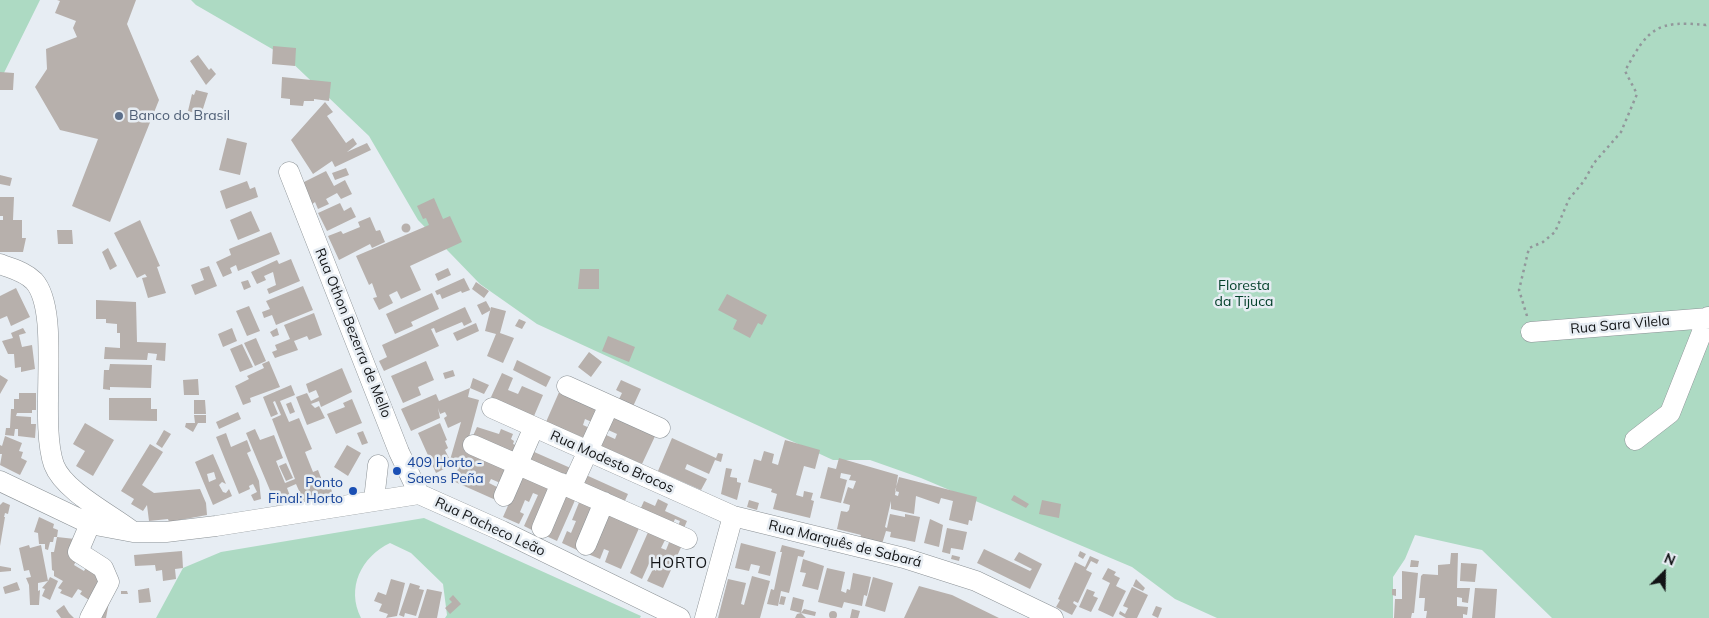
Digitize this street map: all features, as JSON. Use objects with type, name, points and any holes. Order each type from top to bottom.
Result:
[{"type":"street","name":"Rua Othon Bezerra de Mello","points":[[288,172],[399,452],[419,494]]},
{"type":"street","points":[[0,264],[22,272],[34,281],[42,292],[47,319],[49,440],[54,466],[68,485],[133,532]]},
{"type":"street","name":"Rua Sara Vilela","points":[[1531,332],[1708,317]]},
{"type":"street","points":[[1635,440],[1670,413],[1708,317]]},
{"type":"street","points":[[567,386],[660,428]]},
{"type":"street","points":[[542,528],[566,485],[588,452],[609,406]]},
{"type":"street","name":"Rua Modesto Brocos","points":[[492,408],[732,516]]},
{"type":"street","points":[[504,496],[534,427]]},
{"type":"street","points":[[473,445],[687,539]]},
{"type":"street","points":[[381,499],[384,464]]},
{"type":"street","name":"Rua Pacheco Leão","points":[[0,482],[90,524],[133,532],[166,532],[216,526],[419,494],[502,531],[680,618]]},
{"type":"street","points":[[586,545],[604,502]]},
{"type":"street","points":[[705,618],[732,516]]},
{"type":"street","name":"Rua Marquês de Sabará","points":[[732,516],[904,558],[976,581],[1053,618]]},
{"type":"street","points":[[90,524],[78,553],[100,565],[109,578],[109,582],[90,618]]},
{"type":"path","points":[[1531,332],[1519,290],[1529,248],[1543,242],[1555,232],[1569,199],[1584,181],[1594,162],[1621,132],[1638,94],[1625,71],[1637,49],[1654,30],[1676,22],[1706,25],[1709,23]]},
{"type":"green space","points":[[0,0],[40,0],[0,81]]},
{"type":"green space","name":"Floresta da Tijuca","points":[[191,0],[1709,0],[1709,618],[1552,618],[1482,550],[1415,535],[1405,559],[1393,577],[1393,618],[1217,618],[1175,599],[1132,567],[921,478],[870,460],[833,460],[537,324],[480,284],[418,220],[369,136],[286,57],[196,5]]},
{"type":"green space","points":[[424,518],[641,616],[640,618],[445,618],[447,615],[443,584],[411,553],[390,543],[371,556],[359,574],[355,596],[361,618],[156,618],[183,568],[221,552]]},
{"type":"building","points":[[57,0],[136,0],[127,24],[159,100],[110,222],[72,206],[98,139],[60,130],[35,87],[47,69],[46,49],[77,37],[73,28],[76,21],[55,13],[60,1]]},
{"type":"building","points":[[273,46],[296,48],[295,66],[272,64]]},
{"type":"building","points":[[198,55],[209,70],[211,68],[216,74],[206,85],[190,61]]},
{"type":"building","points":[[0,72],[14,73],[13,90],[0,90]]},
{"type":"building","points":[[282,77],[331,82],[329,101],[314,99],[314,101],[304,101],[303,106],[290,105],[290,99],[281,98]]},
{"type":"building","points":[[196,90],[208,93],[201,115],[188,111],[192,94],[194,95]]},
{"type":"building","points":[[325,102],[333,112],[327,116],[346,143],[353,138],[357,144],[347,152],[367,143],[371,150],[335,167],[332,161],[313,174],[291,140]]},
{"type":"building","points":[[227,138],[247,143],[240,175],[219,170]]},
{"type":"building","points":[[346,168],[349,175],[335,180],[332,173]]},
{"type":"building","points":[[326,171],[334,186],[345,180],[352,194],[341,199],[337,193],[326,199],[329,204],[318,209],[315,202],[311,205],[300,184]]},
{"type":"building","points":[[0,175],[12,178],[10,186],[0,184]]},
{"type":"building","points":[[247,181],[250,189],[255,187],[258,197],[226,209],[220,191]]},
{"type":"building","points":[[0,197],[14,197],[13,220],[22,220],[22,238],[26,238],[23,252],[0,252],[0,220],[3,220],[3,216],[0,216]]},
{"type":"building","points":[[434,198],[443,219],[450,216],[462,242],[410,266],[421,290],[401,299],[397,291],[389,295],[393,303],[379,310],[373,298],[377,297],[372,283],[369,285],[356,256],[429,225],[426,218],[423,219],[417,206]]},
{"type":"building","points":[[340,203],[344,211],[351,207],[356,217],[327,231],[318,213]]},
{"type":"building","points":[[251,211],[260,231],[238,240],[230,220]]},
{"type":"building","points":[[370,217],[376,231],[380,230],[385,242],[372,248],[370,244],[339,260],[328,236],[341,231],[343,234],[360,227],[358,222]]},
{"type":"building","points":[[140,220],[160,266],[157,267],[166,293],[148,298],[142,278],[147,277],[145,274],[137,278],[114,233]]},
{"type":"building","points":[[406,223],[411,228],[406,233],[401,228]]},
{"type":"building","points":[[57,230],[72,230],[73,244],[58,244]]},
{"type":"building","points":[[271,232],[280,254],[238,271],[236,265],[230,268],[232,273],[223,277],[216,262],[231,255],[229,249]]},
{"type":"building","points":[[108,248],[117,266],[110,270],[102,252]]},
{"type":"building","points":[[291,259],[300,281],[269,294],[267,289],[276,285],[273,272],[264,276],[266,280],[257,284],[251,272],[277,260],[279,264]]},
{"type":"building","points":[[209,266],[217,286],[195,295],[191,285],[204,280],[200,269]]},
{"type":"building","points":[[448,268],[451,275],[438,281],[435,274]]},
{"type":"building","points":[[580,269],[599,269],[599,289],[578,289]]},
{"type":"building","points":[[464,278],[470,290],[462,293],[461,291],[442,299],[440,294],[437,295],[435,291]]},
{"type":"building","points":[[248,280],[251,287],[244,290],[241,282]]},
{"type":"building","points":[[476,282],[489,291],[484,298],[472,289]]},
{"type":"building","points":[[303,286],[313,310],[276,325],[272,315],[264,318],[262,312],[270,309],[266,301]]},
{"type":"building","points":[[16,288],[30,317],[11,326],[7,316],[0,319],[0,296]]},
{"type":"building","points":[[432,293],[439,309],[411,322],[413,326],[395,334],[386,314]]},
{"type":"building","points":[[727,294],[767,315],[762,325],[758,323],[750,338],[733,329],[737,320],[718,310]]},
{"type":"building","points":[[96,300],[136,302],[137,342],[166,343],[165,361],[156,360],[157,354],[148,353],[147,360],[104,359],[105,347],[120,348],[120,333],[117,333],[117,324],[106,323],[106,319],[96,319]]},
{"type":"building","points":[[486,301],[491,310],[482,315],[477,305]]},
{"type":"building","points":[[249,306],[260,331],[247,336],[236,311]]},
{"type":"building","points":[[465,307],[472,322],[464,326],[462,322],[436,333],[434,328],[431,329],[439,346],[384,371],[379,361],[387,357],[382,345]]},
{"type":"building","points":[[491,307],[506,311],[500,333],[514,338],[503,363],[487,356],[496,334],[485,331]]},
{"type":"building","points":[[314,313],[322,335],[309,340],[307,336],[294,341],[298,350],[275,358],[272,352],[277,350],[275,345],[290,339],[284,325]]},
{"type":"building","points":[[519,319],[526,322],[522,329],[515,326]]},
{"type":"building","points":[[476,323],[479,331],[457,341],[453,333]]},
{"type":"building","points":[[23,328],[26,333],[19,335],[22,347],[32,345],[35,369],[21,372],[21,367],[15,368],[14,354],[8,354],[2,341],[13,338],[11,333]]},
{"type":"building","points":[[232,328],[237,341],[223,347],[218,334]]},
{"type":"building","points":[[277,328],[279,335],[273,337],[270,332]]},
{"type":"building","points":[[608,336],[635,347],[629,362],[602,351]]},
{"type":"building","points":[[256,338],[266,361],[255,366],[244,343]]},
{"type":"building","points":[[242,344],[253,367],[240,372],[230,349]]},
{"type":"building","points":[[589,352],[602,362],[591,377],[578,367]]},
{"type":"building","points":[[517,360],[551,377],[546,387],[513,370]]},
{"type":"building","points":[[269,361],[280,387],[250,398],[251,402],[243,405],[235,386],[249,379],[247,376],[264,368],[262,364]]},
{"type":"building","points":[[426,361],[434,380],[418,387],[421,395],[403,403],[391,376]]},
{"type":"building","points":[[110,364],[152,365],[151,388],[110,387],[110,390],[103,389],[104,370],[109,370]]},
{"type":"building","points":[[342,368],[352,392],[321,407],[319,401],[311,404],[315,408],[319,406],[325,418],[307,425],[296,397],[307,393],[311,401],[319,397],[316,390],[309,393],[306,384]]},
{"type":"building","points":[[453,370],[455,376],[445,379],[443,373]]},
{"type":"building","points":[[502,373],[513,378],[508,390],[518,394],[522,386],[543,395],[534,416],[491,397]]},
{"type":"building","points":[[0,375],[8,380],[0,394]]},
{"type":"building","points":[[473,378],[489,385],[484,394],[470,388]]},
{"type":"building","points":[[198,379],[199,395],[184,395],[183,380]]},
{"type":"building","points":[[621,380],[641,389],[630,413],[619,399],[622,393],[616,390]]},
{"type":"building","points":[[291,385],[295,395],[280,401],[289,422],[299,418],[312,449],[305,452],[313,472],[318,470],[325,488],[330,486],[334,497],[277,507],[246,433],[255,429],[260,440],[274,435],[283,458],[276,461],[285,483],[295,479],[272,419],[281,415],[275,401],[273,402],[278,414],[271,417],[263,397]],"holes":[[[296,484],[300,493],[290,496],[287,488]]]},
{"type":"building","points":[[470,388],[468,397],[479,400],[468,441],[506,465],[505,485],[491,479],[489,483],[503,490],[498,501],[453,481],[459,466],[452,463],[452,465],[436,473],[418,433],[440,423],[447,440],[445,441],[448,448],[445,450],[450,460],[461,422],[448,428],[444,418],[447,416],[445,412],[440,414],[438,408],[440,418],[411,431],[401,409],[436,394],[439,401]]},
{"type":"building","points":[[560,390],[603,408],[596,424],[585,419],[583,425],[594,430],[589,440],[546,422]]},
{"type":"building","points":[[19,393],[36,393],[36,410],[32,410],[32,413],[17,413],[16,416],[31,417],[31,424],[36,424],[35,438],[18,436],[18,429],[15,429],[14,436],[5,435],[6,428],[10,428],[11,409],[14,409],[14,399],[19,399]]},
{"type":"building","points":[[109,398],[151,398],[151,409],[157,409],[157,421],[109,420]]},
{"type":"building","points":[[352,399],[362,423],[336,434],[327,414],[345,407],[343,403]]},
{"type":"building","points":[[194,400],[205,400],[206,414],[194,414]]},
{"type":"building","points":[[291,402],[295,412],[290,414],[286,404]]},
{"type":"building","points":[[238,412],[241,419],[219,429],[216,422]]},
{"type":"building","points":[[614,413],[657,432],[642,464],[599,445],[604,434],[615,439],[617,434],[606,429]]},
{"type":"building","points":[[194,415],[206,415],[206,423],[198,423],[193,432],[185,427],[186,423],[195,423]]},
{"type":"building","points":[[85,423],[114,440],[93,476],[76,466],[85,451],[73,444]]},
{"type":"building","points":[[477,427],[499,434],[501,429],[513,434],[511,439],[514,441],[513,444],[521,447],[516,458],[472,438]]},
{"type":"building","points":[[164,430],[171,434],[162,448],[156,444]]},
{"type":"building","points":[[363,431],[368,443],[362,445],[357,433]]},
{"type":"building","points":[[226,433],[231,447],[247,440],[251,451],[247,453],[259,481],[261,499],[254,501],[251,495],[257,492],[253,484],[249,486],[250,489],[239,494],[216,437]]},
{"type":"building","points":[[5,436],[22,443],[19,451],[23,452],[21,458],[27,461],[20,475],[0,465],[2,454],[0,454],[0,445],[2,446]]},
{"type":"building","points":[[672,438],[716,458],[718,453],[723,454],[721,462],[715,460],[709,474],[687,464],[685,469],[707,479],[701,490],[658,471]]},
{"type":"building","points":[[785,440],[820,450],[815,469],[804,466],[796,495],[803,497],[804,491],[813,493],[811,500],[814,501],[810,518],[773,509],[777,494],[771,492],[772,489],[748,482],[754,459],[761,461],[764,451],[774,454],[772,463],[778,465]]},
{"type":"building","points":[[150,444],[163,452],[142,485],[154,493],[200,489],[206,503],[207,515],[169,522],[168,519],[149,521],[147,505],[143,511],[131,504],[134,499],[121,491]]},
{"type":"building","points":[[347,445],[361,453],[348,476],[334,467]]},
{"type":"building","points":[[532,451],[575,470],[570,482],[526,464]]},
{"type":"building","points":[[213,454],[226,484],[222,482],[219,485],[223,492],[226,493],[229,489],[232,496],[213,505],[195,462]],"holes":[[[214,472],[216,479],[209,482],[207,474]]]},
{"type":"building","points":[[839,458],[898,475],[896,487],[899,477],[977,497],[972,521],[969,520],[968,525],[949,520],[953,501],[941,498],[939,504],[916,496],[914,514],[891,509],[891,501],[885,527],[887,528],[890,514],[920,517],[915,542],[890,537],[891,532],[886,531],[882,544],[860,539],[861,535],[837,529],[841,511],[847,512],[849,510],[850,505],[843,503],[848,487],[853,489],[856,481],[849,480],[851,475],[841,473],[840,478],[847,480],[841,503],[820,498],[828,467],[836,469]]},
{"type":"building","points":[[286,463],[293,478],[286,481],[279,466]]},
{"type":"building","points":[[726,468],[732,469],[730,477],[737,478],[737,482],[741,483],[737,500],[721,494]]},
{"type":"building","points":[[522,474],[555,489],[536,532],[524,526],[538,495],[533,493],[529,502],[525,500],[520,512],[524,514],[519,524],[503,517]]},
{"type":"building","points":[[586,475],[628,494],[623,505],[581,486]]},
{"type":"building","points":[[564,492],[576,498],[557,541],[544,535]]},
{"type":"building","points":[[1014,495],[1029,504],[1026,508],[1011,500]]},
{"type":"building","points":[[658,499],[668,504],[665,511],[687,521],[681,535],[677,528],[680,521],[675,519],[670,530],[639,512],[644,501],[655,506]]},
{"type":"building","points":[[580,500],[596,507],[577,550],[562,543],[567,531],[571,533],[576,521],[572,520]]},
{"type":"building","points":[[749,500],[759,503],[757,510],[747,507]]},
{"type":"building","points":[[1042,500],[1061,504],[1059,518],[1039,514]]},
{"type":"building","points":[[3,502],[10,505],[8,514],[5,513],[4,517],[0,546],[0,505]]},
{"type":"building","points":[[607,511],[640,526],[621,569],[605,562],[609,551],[604,549],[600,559],[588,554]]},
{"type":"building","points":[[39,517],[54,524],[53,528],[58,530],[57,537],[54,537],[53,542],[50,542],[48,550],[45,549],[45,544],[39,544],[38,533],[34,532]]},
{"type":"building","points":[[930,519],[943,525],[939,547],[924,543]]},
{"type":"building","points":[[947,528],[967,532],[963,550],[951,548],[950,554],[942,552]]},
{"type":"building","points":[[649,530],[666,538],[661,548],[666,550],[670,540],[682,545],[663,588],[647,581],[653,569],[656,571],[660,561],[652,557],[642,579],[630,573]]},
{"type":"building","points":[[57,537],[75,539],[77,559],[74,565],[84,571],[87,566],[103,574],[92,602],[80,594],[82,591],[78,589],[72,598],[60,593],[62,590],[58,588],[63,581],[54,576],[51,552],[54,552]]},
{"type":"building","points":[[741,543],[776,552],[770,576],[758,573],[760,566],[751,564],[749,571],[735,568]]},
{"type":"building","points":[[29,545],[30,548],[41,545],[48,581],[38,583],[38,591],[40,590],[39,605],[30,605],[29,585],[26,578],[31,577],[29,570],[24,571],[19,548]]},
{"type":"building","points":[[782,545],[805,551],[803,557],[798,556],[789,593],[781,591],[778,606],[767,604],[771,589],[774,590]]},
{"type":"building","points":[[984,549],[1030,571],[1032,569],[1014,560],[1019,552],[1042,564],[1030,589],[977,563]]},
{"type":"building","points":[[182,551],[183,568],[175,569],[176,579],[163,581],[162,570],[156,571],[155,565],[135,566],[134,555]]},
{"type":"building","points":[[1080,551],[1086,554],[1083,559],[1078,556]]},
{"type":"building","points":[[1451,553],[1458,553],[1457,588],[1470,588],[1468,603],[1462,602],[1462,598],[1457,597],[1457,606],[1468,607],[1467,615],[1463,614],[1463,618],[1426,618],[1427,611],[1424,611],[1425,598],[1419,598],[1421,576],[1423,574],[1438,575],[1438,565],[1450,564]]},
{"type":"building","points":[[952,555],[960,557],[959,561],[951,559]]},
{"type":"building","points":[[1090,556],[1099,560],[1097,564],[1091,561],[1086,570],[1092,573],[1078,603],[1074,601],[1073,603],[1077,606],[1072,615],[1056,607],[1060,600],[1058,599],[1075,562],[1085,567]]},
{"type":"building","points":[[803,559],[824,566],[818,590],[802,586],[806,573],[800,572]]},
{"type":"building","points":[[1411,560],[1419,561],[1418,567],[1410,567]]},
{"type":"building","points":[[1461,563],[1477,564],[1475,582],[1460,581]]},
{"type":"building","points":[[0,566],[11,568],[11,571],[0,572]]},
{"type":"building","points":[[827,568],[845,572],[841,591],[846,593],[847,589],[850,590],[853,573],[871,577],[867,596],[864,595],[862,606],[844,602],[842,608],[818,602]]},
{"type":"building","points":[[1108,568],[1116,572],[1114,575],[1120,578],[1116,586],[1126,591],[1113,617],[1098,610],[1110,583],[1102,579]]},
{"type":"building","points":[[1402,571],[1418,573],[1414,613],[1412,613],[1411,618],[1394,618],[1395,599],[1402,599]]},
{"type":"building","points":[[752,576],[770,581],[760,618],[718,618],[728,579],[746,583],[741,604],[744,605]]},
{"type":"building","points":[[50,577],[58,581],[50,600],[42,596],[45,589],[42,588]]},
{"type":"building","points":[[873,577],[893,583],[885,612],[865,606]]},
{"type":"building","points":[[391,579],[405,583],[397,616],[386,618],[388,614],[379,611],[382,604],[374,601],[378,592],[386,595]]},
{"type":"building","points":[[1136,579],[1145,588],[1143,591],[1133,586]]},
{"type":"building","points":[[17,582],[20,590],[5,594],[3,587]]},
{"type":"building","points":[[410,583],[420,586],[419,589],[424,590],[416,616],[405,613],[404,617],[399,615]]},
{"type":"building","points":[[919,586],[952,595],[999,618],[904,618]]},
{"type":"building","points":[[1132,587],[1148,595],[1137,618],[1126,618],[1119,614],[1120,611],[1125,614],[1128,608],[1123,606]]},
{"type":"building","points":[[149,588],[151,602],[139,603],[138,590]]},
{"type":"building","points":[[1475,588],[1497,589],[1495,618],[1472,618]]},
{"type":"building","points":[[427,589],[442,592],[437,618],[418,618]]},
{"type":"building","points":[[1087,589],[1095,592],[1093,596],[1098,598],[1091,612],[1079,607]]},
{"type":"building","points":[[1392,589],[1396,589],[1396,596],[1392,595]]},
{"type":"building","points":[[121,591],[127,591],[128,594],[121,594]]},
{"type":"building","points":[[453,595],[461,604],[450,614],[445,608],[452,602],[449,599]]},
{"type":"building","points":[[781,596],[786,597],[784,605],[779,604]]},
{"type":"building","points":[[793,597],[804,600],[801,613],[790,610]]},
{"type":"building","points":[[109,602],[106,618],[97,618]]},
{"type":"building","points":[[64,605],[74,618],[61,618],[56,611]]},
{"type":"building","points":[[1156,606],[1162,608],[1158,618],[1152,615]]},
{"type":"building","points":[[804,609],[816,612],[815,616],[801,613]]},
{"type":"building","points":[[852,609],[860,611],[858,618],[850,618]]},
{"type":"building","points":[[833,611],[837,615],[833,619],[829,615]]},
{"type":"building","points":[[801,613],[806,618],[795,618],[797,614]]},
{"type":"place","name":"Banco do Brasil","points":[[119,116]]},
{"type":"place","name":"409 Horto - Saens Peña","points":[[397,471]]},
{"type":"place","name":"Ponto Final: Horto","points":[[353,491]]},
{"type":"district","name":"HORTO","points":[[679,563]]}]
